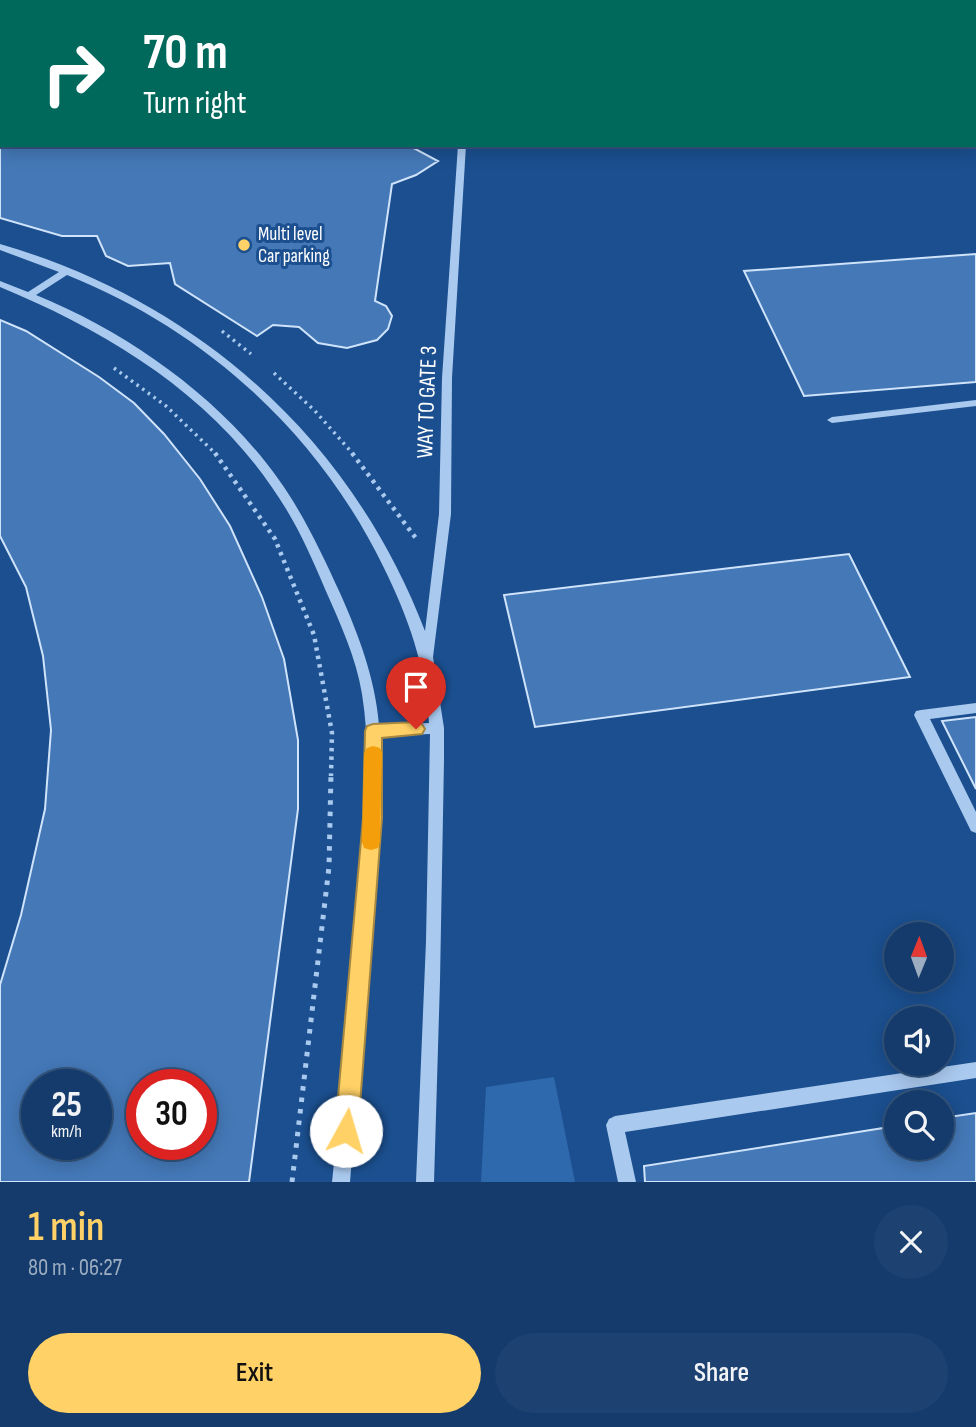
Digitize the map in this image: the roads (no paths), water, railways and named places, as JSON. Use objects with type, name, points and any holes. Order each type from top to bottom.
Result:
[{"type":"street","name":"WAY TO GATE 3","points":[[427,659],[444,514],[447,378],[461,147]]},
{"type":"street","points":[[0,247],[113,291],[198,340],[279,410],[324,460],[363,516],[407,604],[427,659],[438,728],[425,1182]]},
{"type":"street","points":[[29,295],[67,271]]},
{"type":"street","points":[[0,284],[29,295],[95,328],[154,364],[212,410],[266,470],[306,533],[355,644],[369,694],[373,731],[373,818],[356,1041],[341,1182]]},
{"type":"street","points":[[832,420],[976,403]]},
{"type":"street","points":[[976,708],[921,715],[976,827]]},
{"type":"street","points":[[373,731],[438,728]]},
{"type":"lane","points":[[627,1182],[615,1125],[976,1070]]},
{"type":"place","name":"Multi level Car parking","points":[[244,245]]}]
